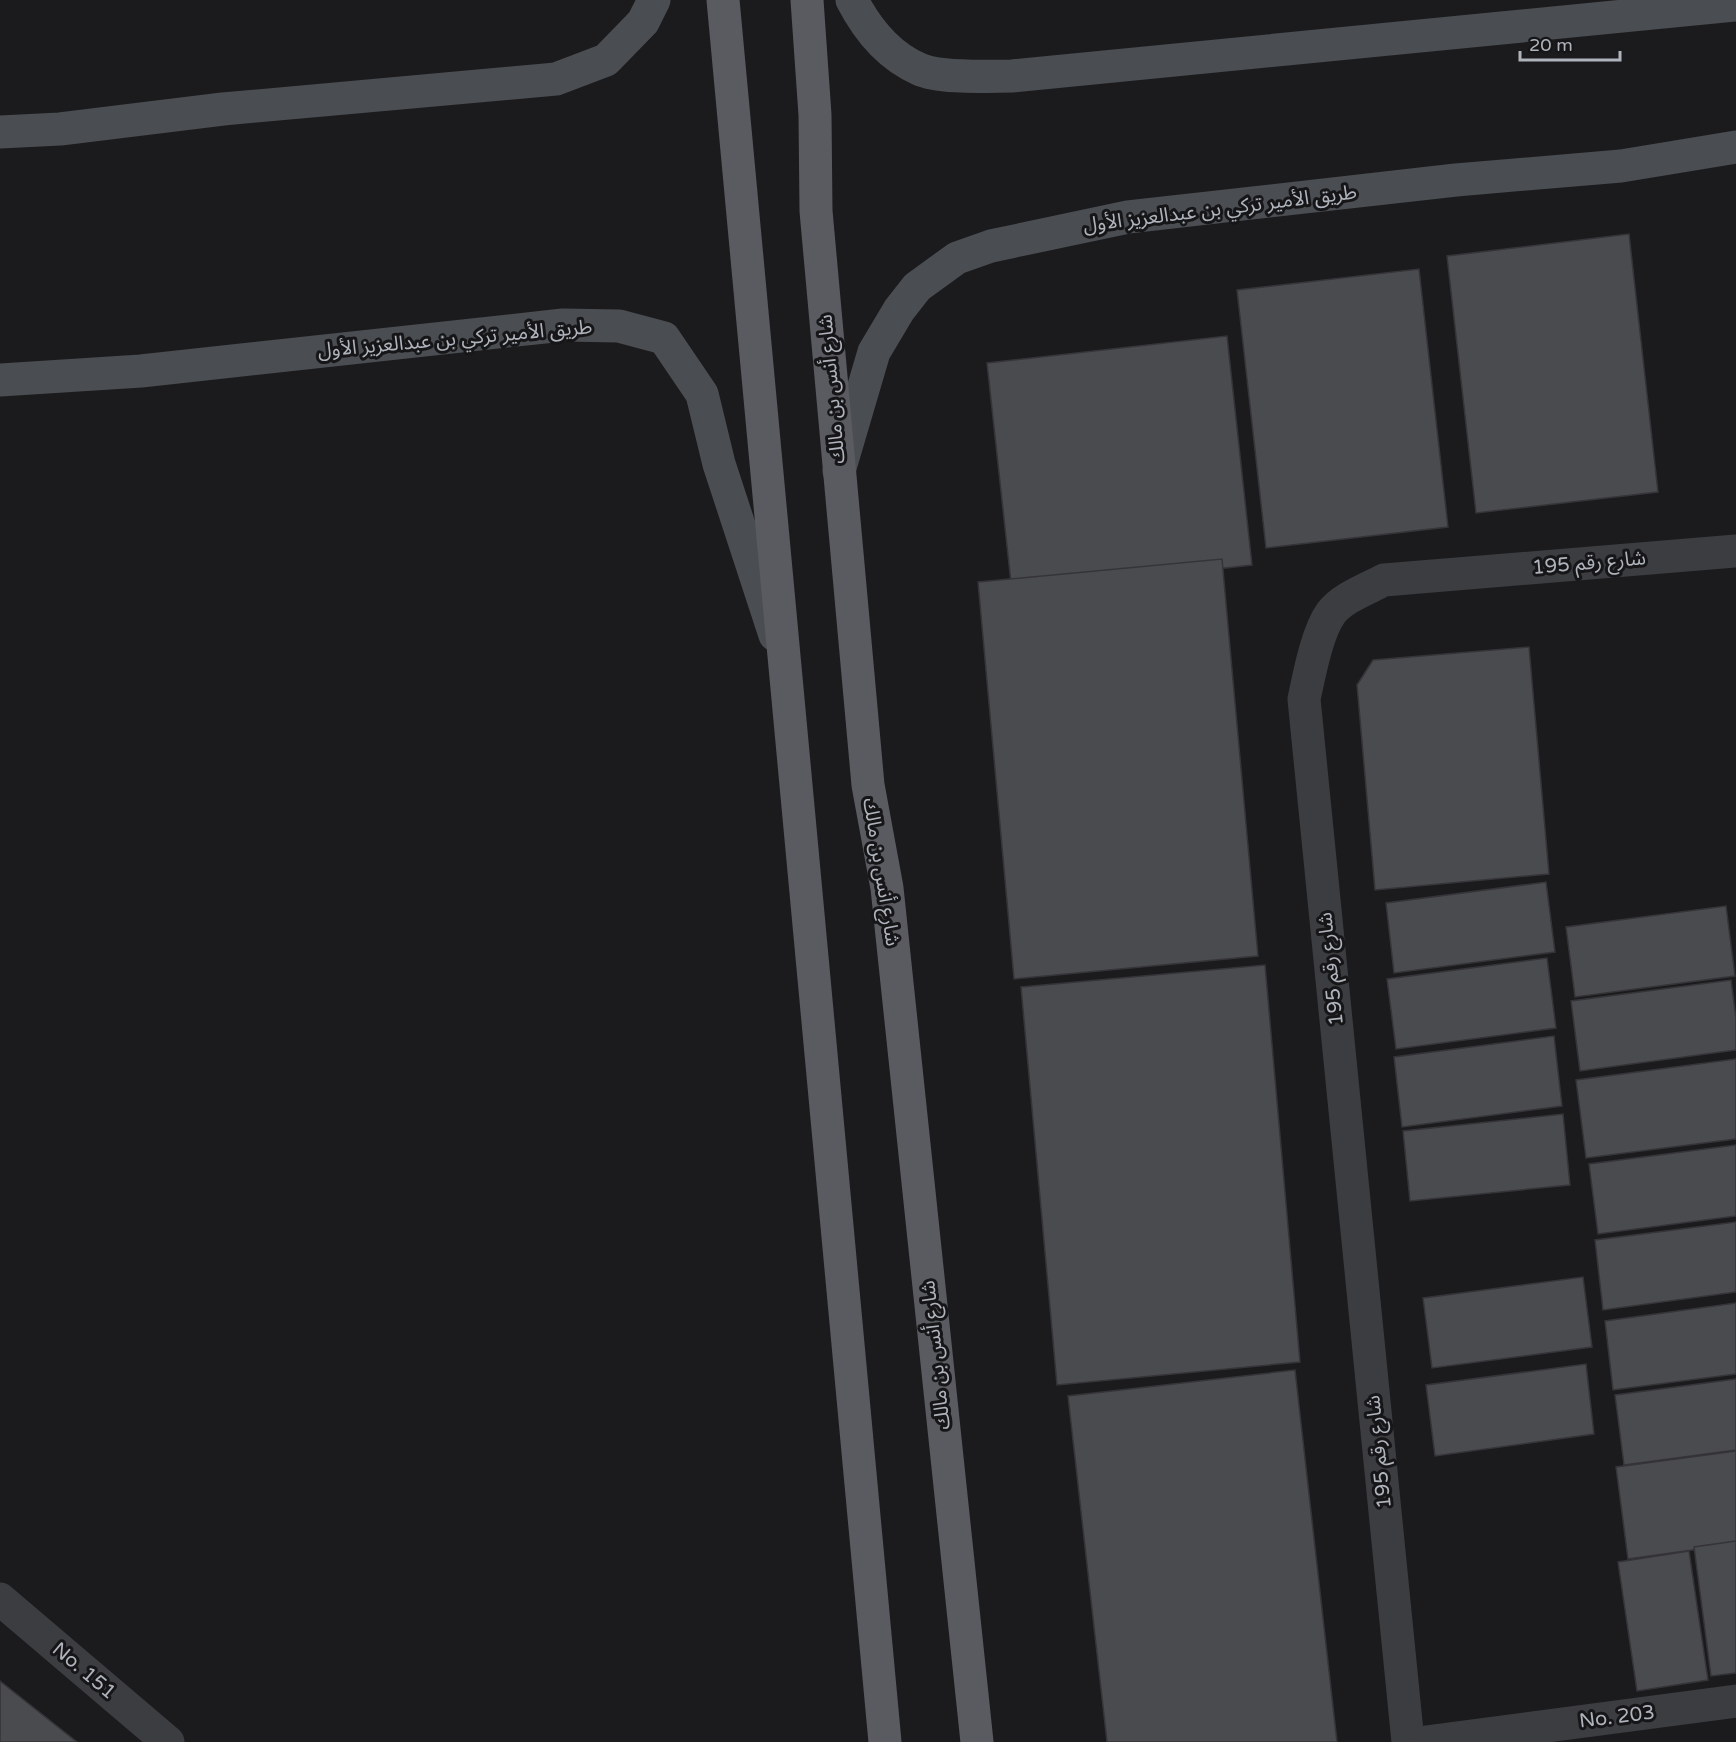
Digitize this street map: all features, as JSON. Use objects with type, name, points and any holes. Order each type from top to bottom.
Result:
[{"type":"main road","points":[[0,132],[60,129],[223,109],[556,79],[606,60],[643,22],[654,0]]},
{"type":"main road","points":[[723,0],[885,1742]]},
{"type":"main road","name":"شارع أنس بن مالك","points":[[807,0],[815,116],[816,211],[868,785],[887,888],[977,1742]]},
{"type":"main road","points":[[852,0],[861,16],[889,50],[921,70],[963,76],[1012,76],[1736,5]]},
{"type":"main road","name":"طريق الأمير تركي بن عبدالعزيز الأول","points":[[839,471],[874,352],[899,310],[917,287],[957,258],[992,246],[1128,217],[1456,180],[1621,166],[1736,147]]},
{"type":"main road","name":"طريق الأمير تركي بن عبدالعزيز الأول","points":[[0,380],[141,371],[563,325],[619,326],[664,338],[702,394],[719,464],[785,667]]},
{"type":"street","name":"شارع رقم 195","points":[[1408,1742],[1304,699],[1314,654],[1331,613],[1357,594],[1384,580],[1736,555]]},
{"type":"street","name":"No. 151","points":[[0,1599],[168,1742]]},
{"type":"street","name":"No. 203","points":[[1426,1742],[1736,1701]]},
{"type":"building","points":[[1629,234],[1658,492],[1476,513],[1447,256]]},
{"type":"building","points":[[1419,269],[1448,527],[1266,548],[1237,290]]},
{"type":"building","points":[[1227,336],[1252,565],[1012,592],[987,363]]},
{"type":"building","points":[[1222,559],[1258,956],[1014,979],[978,582]]},
{"type":"building","points":[[1529,647],[1549,874],[1375,890],[1357,685],[1373,660]]},
{"type":"building","points":[[1546,882],[1555,952],[1394,973],[1386,903]]},
{"type":"building","points":[[1726,906],[1735,976],[1575,997],[1566,927]]},
{"type":"building","points":[[1547,958],[1556,1028],[1396,1049],[1387,979]]},
{"type":"building","points":[[1265,965],[1300,1362],[1057,1385],[1021,987]]},
{"type":"building","points":[[1731,980],[1736,1018],[1736,1050],[1580,1071],[1571,1001]]},
{"type":"building","points":[[1554,1036],[1562,1106],[1402,1127],[1394,1057]]},
{"type":"building","points":[[1736,1059],[1736,1139],[1586,1158],[1576,1080]]},
{"type":"building","points":[[1563,1114],[1570,1185],[1410,1201],[1403,1131]]},
{"type":"building","points":[[1736,1145],[1736,1216],[1598,1234],[1589,1164]]},
{"type":"building","points":[[1736,1222],[1736,1292],[1603,1310],[1595,1240]]},
{"type":"building","points":[[1583,1277],[1592,1347],[1432,1368],[1423,1298]]},
{"type":"building","points":[[1736,1303],[1736,1374],[1613,1390],[1605,1321]]},
{"type":"building","points":[[1586,1364],[1594,1434],[1435,1456],[1426,1385]]},
{"type":"building","points":[[1295,1370],[1337,1742],[1107,1742],[1068,1396]]},
{"type":"building","points":[[1736,1379],[1736,1450],[1624,1465],[1615,1395]]},
{"type":"building","points":[[1736,1451],[1736,1544],[1628,1559],[1616,1467]]},
{"type":"building","points":[[1736,1541],[1736,1673],[1711,1676],[1694,1547]]},
{"type":"building","points":[[1689,1551],[1708,1680],[1637,1691],[1618,1562]]},
{"type":"building","points":[[0,1681],[77,1742],[0,1742]]}]
